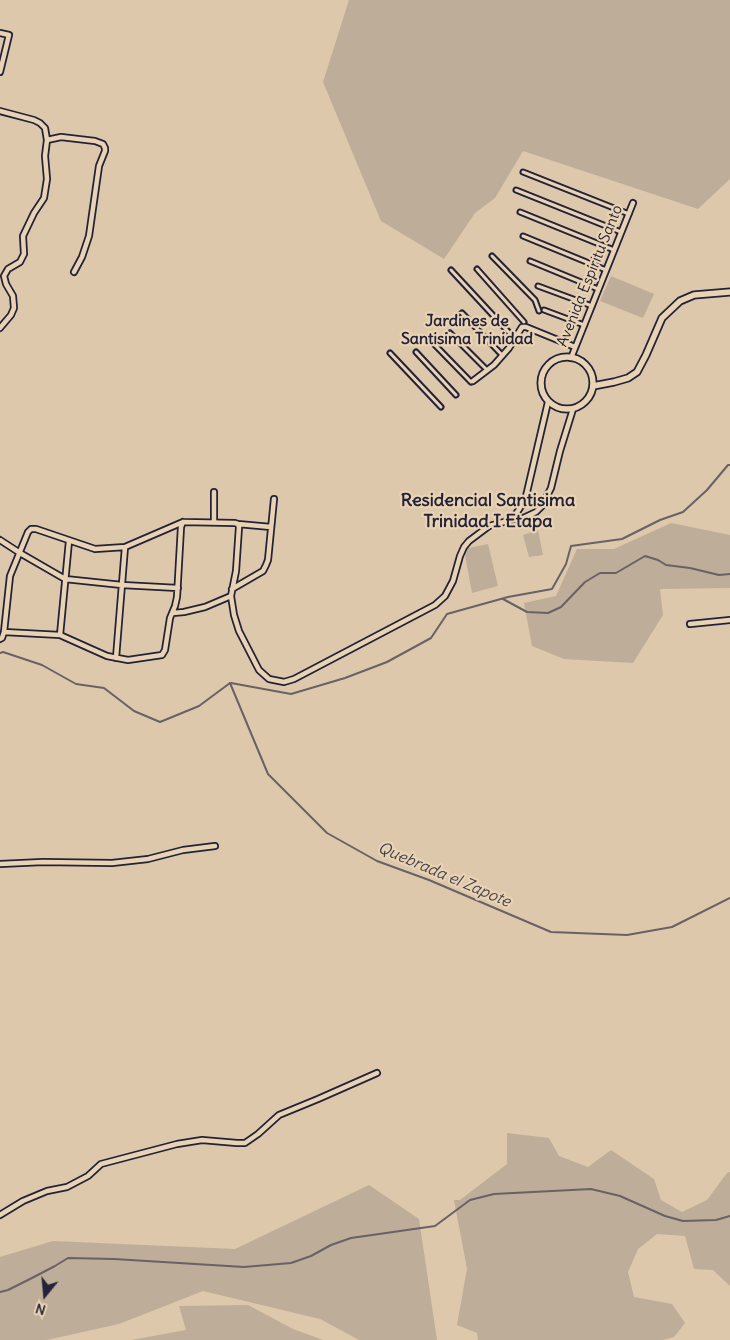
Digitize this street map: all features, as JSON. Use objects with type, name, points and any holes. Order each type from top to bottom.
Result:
[{"type":"street","points":[[0,33],[9,35],[0,72]]},
{"type":"street","points":[[0,111],[40,123],[45,128],[47,140],[47,180],[44,198],[23,236],[24,254],[20,262],[8,269],[4,276],[13,296],[14,308],[0,328]]},
{"type":"street","points":[[47,140],[61,137],[95,141],[103,144],[105,148],[100,166],[89,236],[74,272]]},
{"type":"street","points":[[523,172],[628,214]]},
{"type":"street","points":[[516,190],[621,232]]},
{"type":"street","name":"Avenida Espíritu Santo","points":[[571,358],[633,203]]},
{"type":"street","points":[[520,212],[614,250]]},
{"type":"street","points":[[523,236],[606,270]]},
{"type":"street","points":[[492,256],[535,300],[541,310],[584,325]]},
{"type":"street","points":[[530,261],[598,290]]},
{"type":"street","points":[[451,270],[515,339]]},
{"type":"street","points":[[477,270],[524,322]]},
{"type":"street","points":[[538,286],[592,306]]},
{"type":"street","points":[[593,386],[628,378],[637,372],[662,318],[680,301],[694,294],[730,292]]},
{"type":"street","points":[[462,313],[502,355]]},
{"type":"street","points":[[435,345],[472,381],[487,370],[509,348],[522,327],[575,347]]},
{"type":"street","points":[[450,333],[487,370]]},
{"type":"street","points":[[416,352],[456,395]]},
{"type":"street","points":[[390,353],[441,407]]},
{"type":"street","points":[[561,358],[571,358],[585,364],[593,378],[593,386],[585,403],[573,409],[564,409],[548,402],[541,386],[543,372],[551,363],[561,358]]},
{"type":"street","points":[[515,519],[514,517],[528,492],[548,402]]},
{"type":"street","points":[[238,524],[236,571],[231,596],[234,615],[259,670],[269,679],[284,682],[435,605],[445,596],[453,581],[460,556],[469,541],[489,526],[521,519],[536,512],[542,506],[548,494],[573,409]]},
{"type":"street","points":[[214,492],[214,522]]},
{"type":"street","points":[[232,589],[263,571],[266,566],[274,499]]},
{"type":"street","points":[[0,639],[4,632],[10,576],[28,532],[31,530],[36,529],[95,549],[125,547],[180,524],[214,522],[271,528]]},
{"type":"street","points":[[4,632],[60,635],[107,656],[128,660],[162,655],[170,618],[177,597],[180,524]]},
{"type":"street","points":[[0,540],[65,578],[122,585],[178,588]]},
{"type":"street","points":[[60,635],[69,541]]},
{"type":"street","points":[[116,658],[125,547]]},
{"type":"street","points":[[168,587],[177,597]]},
{"type":"street","points":[[172,613],[184,612],[205,606],[231,596]]},
{"type":"street","points":[[690,624],[730,620]]},
{"type":"street","points":[[0,864],[43,862],[112,863],[148,859],[183,850],[215,846]]},
{"type":"street","points":[[0,1215],[23,1201],[47,1191],[68,1187],[88,1176],[101,1164],[194,1141],[245,1143],[279,1115],[377,1073]]},
{"type":"shaded area","points":[[349,0],[730,0],[730,179],[698,209],[523,151],[495,198],[475,213],[444,259],[381,221],[323,82]]},
{"type":"shaded area","points":[[611,276],[654,294],[643,318],[600,301]]},
{"type":"shaded area","points":[[671,523],[730,535],[730,588],[660,589],[663,615],[633,663],[564,659],[532,646],[524,603],[556,596],[577,549],[614,549]]},
{"type":"shaded area","points":[[538,530],[543,555],[529,557],[523,535]]},
{"type":"shaded area","points":[[488,544],[498,586],[472,593],[464,549]]},
{"type":"shaded area","points":[[507,1133],[549,1138],[559,1156],[588,1167],[611,1150],[654,1179],[661,1200],[682,1212],[707,1200],[727,1173],[730,1172],[730,1286],[713,1270],[694,1269],[685,1236],[657,1234],[638,1249],[628,1272],[634,1297],[672,1304],[685,1323],[674,1337],[663,1340],[478,1340],[477,1333],[457,1325],[467,1269],[454,1200],[460,1200],[507,1164]]},
{"type":"shaded area","points":[[369,1185],[419,1219],[437,1340],[359,1340],[320,1319],[203,1291],[119,1324],[47,1340],[0,1340],[0,1257],[53,1241],[235,1249]]},
{"type":"shaded area","points":[[248,1305],[293,1329],[323,1340],[131,1340],[186,1330],[179,1306]]},
{"type":"waterway","points":[[231,683],[291,694],[345,678],[387,662],[431,638],[447,614],[508,597],[552,589],[566,564],[571,546],[622,539],[660,520],[683,512],[730,465]]},
{"type":"waterway","points":[[503,599],[527,612],[548,613],[561,607],[585,582],[600,573],[616,573],[645,556],[666,565],[690,568],[719,575],[730,574]]},
{"type":"waterway","points":[[0,653],[3,652],[42,665],[76,684],[104,688],[134,711],[160,722],[199,706],[230,683]]},
{"type":"waterway","name":"Quebrada el Zapote","points":[[230,683],[268,774],[327,833],[377,861],[429,880],[551,932],[627,935],[672,927],[730,898]]},
{"type":"waterway","points":[[0,1292],[8,1290],[68,1258],[244,1267],[291,1263],[351,1238],[435,1226],[470,1200],[494,1194],[591,1189],[620,1196],[665,1216],[683,1221],[716,1220],[730,1216]]},
{"type":"district","name":"Jardines de Santisima Trinidad","points":[[467,330]]},
{"type":"district","name":"Residencial Santisima Trinidad I Etapa","points":[[488,511]]}]
